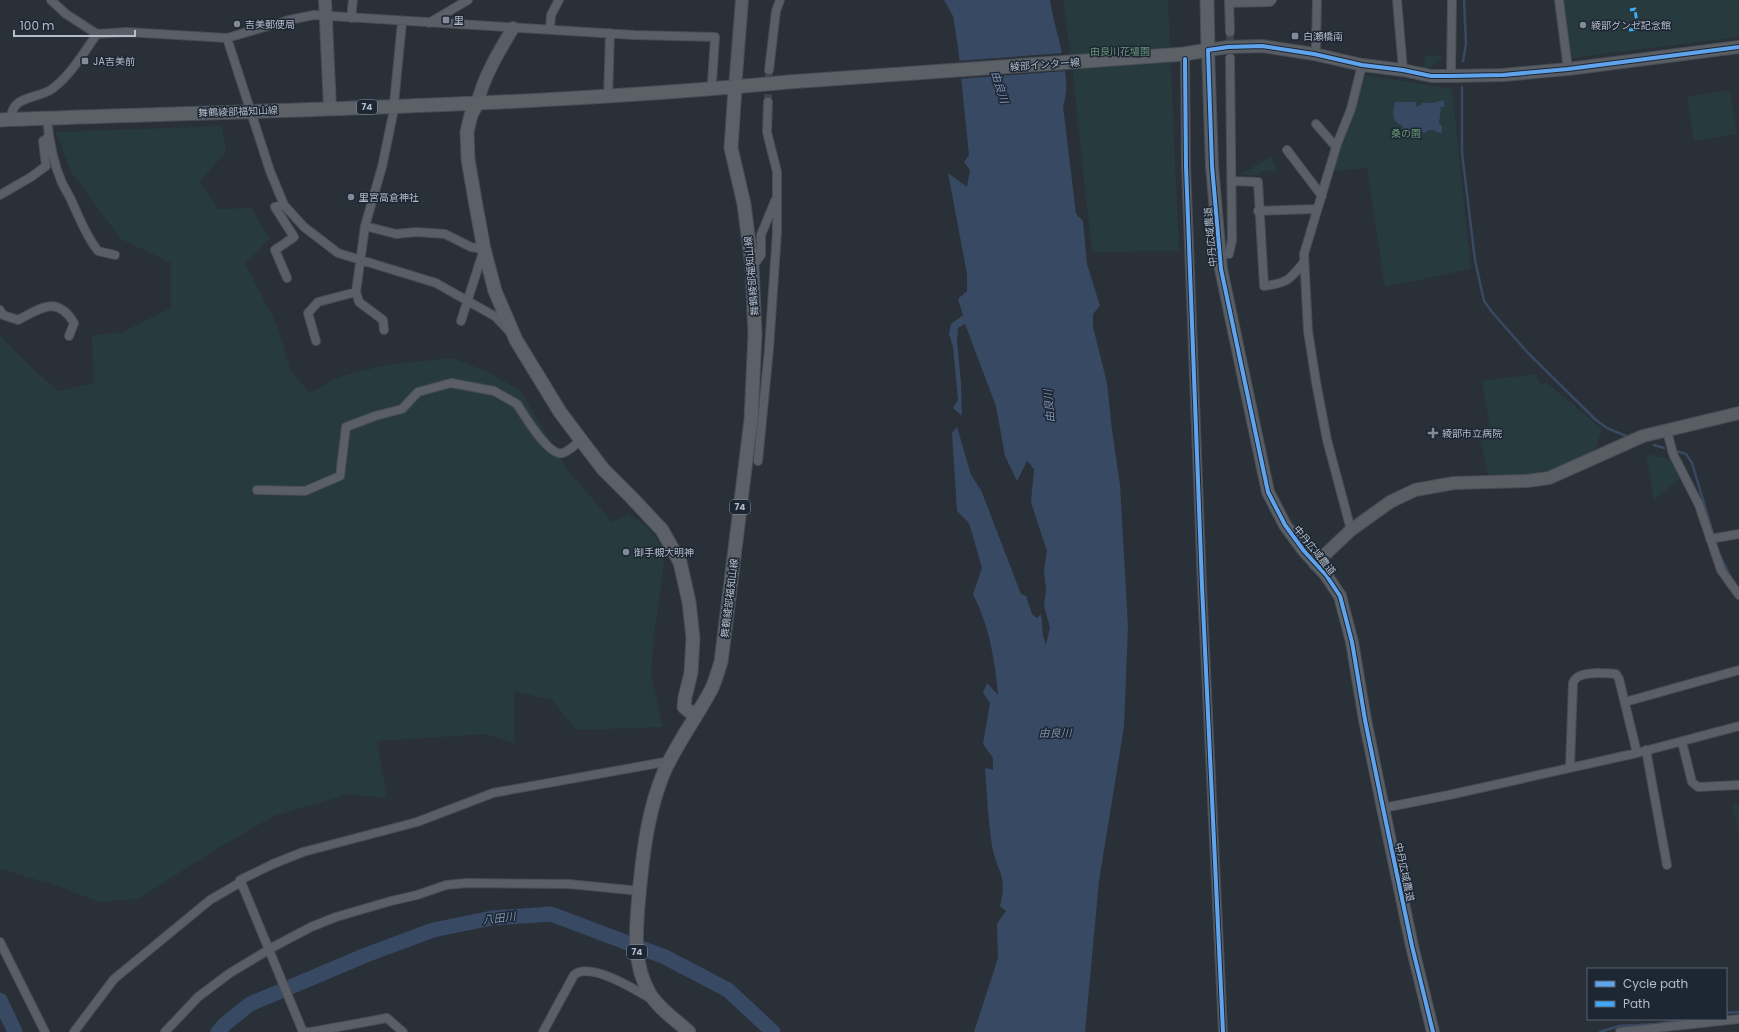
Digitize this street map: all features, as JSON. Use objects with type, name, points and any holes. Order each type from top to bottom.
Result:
[{"type":"main road","points":[[1207,0],[1208,50]]},
{"type":"main road","name":"綾部インター線","points":[[735,88],[788,82],[1181,57],[1208,50]]},
{"type":"main road","name":"舞鶴綾部福知山線","points":[[6,119],[47,119],[477,104],[735,88],[731,148],[744,204],[752,267],[755,334],[751,420],[728,617],[721,662],[711,689],[670,760],[655,794],[646,834],[638,910],[637,949],[641,972],[653,998],[688,1032]]},
{"type":"main road","points":[[477,104],[471,115],[467,132],[468,159],[484,249],[495,291],[516,340],[560,412],[603,469],[662,530],[680,562],[689,602],[693,638],[692,673],[685,697],[684,707],[695,716]]},
{"type":"street","points":[[51,0],[66,14],[98,34],[126,32],[227,38],[289,20],[314,16],[513,28],[715,37],[712,82]]},
{"type":"street","points":[[325,0],[330,108]]},
{"type":"street","points":[[352,18],[353,0]]},
{"type":"street","points":[[429,23],[455,3],[468,0]]},
{"type":"street","points":[[550,29],[552,15],[559,0]]},
{"type":"street","points":[[735,88],[742,0]]},
{"type":"street","points":[[769,70],[776,11],[780,0]]},
{"type":"street","points":[[1230,32],[1229,1],[1270,2],[1272,0]]},
{"type":"street","points":[[1314,54],[1316,47],[1317,0]]},
{"type":"street","points":[[1397,0],[1403,70]]},
{"type":"street","points":[[1451,76],[1452,0]]},
{"type":"street","points":[[1559,0],[1568,68]]},
{"type":"street","points":[[384,330],[383,320],[359,302],[356,292],[362,261],[365,226],[382,167],[394,106],[402,22]]},
{"type":"street","points":[[477,104],[482,82],[497,53],[513,28]]},
{"type":"street","points":[[608,97],[610,33]]},
{"type":"street","points":[[6,119],[19,101],[52,90],[70,72],[98,34]]},
{"type":"street","points":[[227,38],[270,171],[284,205],[304,227],[338,253],[436,283],[496,317],[516,340]]},
{"type":"street","points":[[1208,50],[1228,47],[1262,46],[1314,54],[1362,65],[1403,70],[1431,76],[1451,76],[1503,75],[1739,47]]},
{"type":"street","name":"中丹広域農道","points":[[1208,50],[1212,166],[1224,288],[1268,492],[1285,525],[1315,564],[1326,575],[1340,596],[1352,642],[1365,720],[1412,946],[1433,1032]]},
{"type":"street","points":[[1181,57],[1202,586],[1223,1032]]},
{"type":"street","points":[[1229,254],[1232,240],[1230,58]]},
{"type":"street","points":[[1351,530],[1327,440],[1316,382],[1308,331],[1304,254],[1336,148],[1351,109],[1362,65]]},
{"type":"street","points":[[758,461],[769,349],[776,240],[777,172],[767,132],[768,102]]},
{"type":"street","points":[[47,119],[54,161],[62,183],[72,201],[87,236],[98,251],[115,255]]},
{"type":"street","points":[[1316,124],[1336,148]]},
{"type":"street","points":[[0,195],[31,177],[46,166],[43,141],[49,137]]},
{"type":"street","points":[[1287,150],[1322,196]]},
{"type":"street","points":[[1232,181],[1258,182],[1258,211],[1264,286],[1280,284],[1291,278],[1304,262]]},
{"type":"street","points":[[752,267],[761,255],[761,235],[777,197]]},
{"type":"street","points":[[284,205],[275,207],[294,237],[275,250],[287,278]]},
{"type":"street","points":[[1258,211],[1317,209]]},
{"type":"street","points":[[365,226],[396,234],[416,232],[445,234],[471,247],[484,249],[461,321]]},
{"type":"street","points":[[316,341],[308,313],[318,302],[356,292]]},
{"type":"street","points":[[0,310],[3,314],[18,320],[37,310],[52,305],[60,307],[74,323],[69,336]]},
{"type":"street","points":[[257,490],[305,491],[340,476],[346,427],[375,416],[402,409],[418,392],[451,383],[494,391],[513,401],[517,404],[547,447],[556,453],[563,453],[581,440]]},
{"type":"street","points":[[1315,564],[1351,530],[1390,502],[1415,490],[1454,483],[1527,481],[1549,478],[1643,436],[1739,413]]},
{"type":"street","points":[[1667,431],[1673,454],[1699,505],[1721,570],[1739,595]]},
{"type":"street","points":[[1710,539],[1739,534]]},
{"type":"street","points":[[1625,702],[1739,670]]},
{"type":"street","points":[[1570,767],[1574,680],[1578,677],[1592,673],[1616,674],[1619,679],[1637,753]]},
{"type":"street","points":[[1383,808],[1449,795],[1637,753],[1739,726]]},
{"type":"street","points":[[1682,742],[1692,782],[1698,787],[1739,785]]},
{"type":"street","points":[[1646,750],[1667,865]]},
{"type":"street","points":[[74,1032],[114,979],[210,900],[241,882],[240,880],[273,864],[304,852],[417,822],[492,793],[670,760]]},
{"type":"street","points":[[241,882],[303,1032],[311,1032],[387,1018],[402,1032]]},
{"type":"street","points":[[165,1032],[207,989],[269,950],[311,927],[336,917],[391,900],[417,895],[446,885],[467,883],[562,883],[640,891]]},
{"type":"street","points":[[0,942],[45,1032]]},
{"type":"street","points":[[543,1032],[574,975],[578,972],[592,972],[621,981],[653,998]]},
{"type":"street","points":[[1620,1032],[1739,1019]]},
{"type":"green space","name":"由良川花壇園","points":[[1063,0],[1168,0],[1179,251],[1092,252],[1070,49]]},
{"type":"green space","points":[[1562,0],[1738,0],[1739,37],[1571,58]]},
{"type":"green space","points":[[1442,55],[1442,58],[1430,68],[1424,68],[1425,56]]},
{"type":"green space","name":"桑の園","points":[[1365,75],[1452,89],[1471,269],[1385,287],[1367,168],[1331,171]]},
{"type":"green space","points":[[1730,90],[1737,134],[1694,141],[1687,97]]},
{"type":"green space","points":[[222,126],[226,152],[200,181],[218,209],[251,208],[270,239],[245,263],[277,325],[290,369],[309,393],[339,377],[385,365],[451,358],[483,370],[520,390],[567,469],[612,522],[629,514],[647,527],[662,546],[664,565],[654,634],[651,675],[663,727],[576,730],[552,700],[514,691],[514,743],[486,734],[377,741],[387,798],[348,794],[274,816],[210,853],[138,899],[99,902],[58,886],[0,869],[0,335],[34,370],[58,391],[94,383],[92,335],[123,332],[171,308],[171,263],[121,239],[71,172],[56,132]]},
{"type":"green space","points":[[1271,156],[1277,171],[1261,171],[1259,175],[1240,175]]},
{"type":"green space","points":[[1536,374],[1540,385],[1547,383],[1602,429],[1595,450],[1561,468],[1535,474],[1489,478],[1478,430],[1490,427],[1482,381]]},
{"type":"green space","points":[[1646,454],[1671,459],[1681,478],[1654,500]]},
{"type":"green space","points":[[1739,804],[1739,841],[1733,805]]},
{"type":"water","name":"由良川","points":[[944,0],[1050,0],[1065,68],[1066,95],[1063,106],[1076,214],[1083,221],[1087,264],[1100,306],[1093,314],[1093,327],[1107,383],[1120,485],[1128,626],[1124,727],[1099,881],[1085,1032],[974,1032],[998,958],[997,924],[1006,911],[1000,906],[1003,887],[1001,874],[992,846],[989,817],[985,768],[993,770],[993,758],[983,744],[990,703],[983,693],[987,683],[998,695],[997,682],[987,630],[979,606],[973,594],[982,568],[969,523],[957,511],[952,433],[957,427],[971,475],[981,490],[1021,594],[1026,596],[1032,614],[1037,618],[1041,614],[1043,636],[1046,645],[1050,627],[1044,606],[1046,589],[1044,570],[1047,551],[1031,502],[1034,469],[1027,461],[1017,481],[1005,456],[996,406],[965,324],[958,328],[957,341],[962,416],[953,408],[958,400],[953,347],[949,334],[951,324],[963,315],[958,299],[967,291],[967,274],[948,173],[967,187],[970,170],[964,162],[969,155],[958,47],[953,16]]},
{"type":"water","points":[[1444,100],[1444,107],[1441,107],[1439,124],[1442,126],[1442,133],[1429,130],[1425,133],[1417,130],[1413,134],[1403,130],[1402,125],[1394,119],[1393,112],[1395,102],[1416,102],[1416,107],[1422,103],[1433,103]]},
{"type":"pier","points":[[1063,53],[1066,71],[959,79],[957,61]]},
{"type":"waterway","points":[[1463,61],[1466,44],[1464,0]]},
{"type":"waterway","points":[[1462,87],[1462,153],[1475,260],[1484,301],[1529,354],[1596,420],[1607,428],[1626,436]]},
{"type":"waterway","points":[[1654,445],[1664,448]]},
{"type":"waterway","points":[[1676,451],[1686,454],[1692,463],[1714,537]]},
{"type":"waterway","points":[[1720,555],[1731,578]]},
{"type":"waterway","name":"八田川","points":[[218,1032],[225,1024],[250,1004],[366,955],[433,930],[492,918],[551,914],[665,957],[728,990],[773,1032]]},
{"type":"waterway","name":"八田川","points":[[0,1000],[15,1032]]},
{"type":"waterway","points":[[1727,1013],[1739,1012]]},
{"type":"waterway","points":[[1600,1032],[1619,1026],[1656,1024],[1679,1020]]},
{"type":"tunnel","points":[[1230,32],[1230,52]]},
{"type":"tunnel","points":[[768,102],[769,70]]},
{"type":"marked path","points":[[1629,30],[1636,29],[1637,24],[1635,9],[1630,10]]},
{"type":"cycle path","points":[[1433,1032],[1412,946],[1365,720],[1352,642],[1340,596],[1326,575],[1304,551],[1285,525],[1268,492],[1221,269],[1212,166],[1208,50],[1228,47],[1262,46],[1314,54],[1362,65],[1403,70],[1431,76],[1451,76],[1503,75],[1568,69],[1739,47]]},
{"type":"cycle path","points":[[1185,59],[1186,166],[1202,586],[1223,1032]]},
{"type":"place","name":"里","points":[[446,20]]},
{"type":"place","name":"吉美郵便局","points":[[237,24]]},
{"type":"place","name":"綾部グンゼ記念館","points":[[1583,25]]},
{"type":"place","name":"白瀬橋南","points":[[1295,36]]},
{"type":"place","name":"JA吉美前","points":[[85,61]]},
{"type":"place","name":"里宮高倉神社","points":[[351,197]]},
{"type":"place","name":"綾部市立病院","points":[[1433,433]]},
{"type":"place","name":"御手槻大明神","points":[[626,552]]}]
